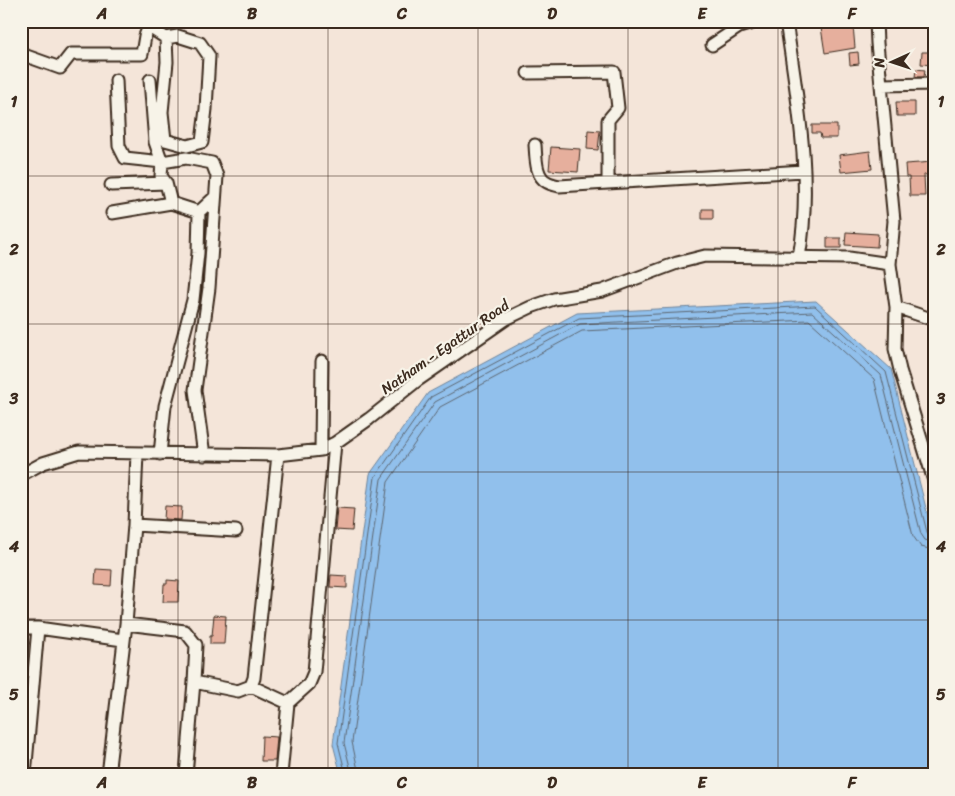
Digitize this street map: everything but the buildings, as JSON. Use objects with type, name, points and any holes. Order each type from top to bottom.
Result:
[{"type":"street","points":[[712,45],[739,27],[759,21]]},
{"type":"street","points":[[786,21],[801,129],[804,202],[799,257]]},
{"type":"street","points":[[876,21],[894,221],[890,264],[896,307],[895,349],[934,481]]},
{"type":"street","points":[[21,54],[60,68],[70,54],[142,54],[145,36],[150,24],[166,38],[167,62],[162,112],[165,140],[187,146],[202,142],[209,56],[200,44],[178,36],[166,38]]},
{"type":"street","points":[[528,73],[614,72],[618,108],[608,120],[608,183]]},
{"type":"street","points":[[116,80],[119,146],[125,158],[162,162],[186,158],[212,163],[217,176],[209,288],[195,390],[204,455]]},
{"type":"street","points":[[150,80],[155,142],[162,162],[161,176],[166,183],[171,204]]},
{"type":"street","points":[[881,85],[934,84]]},
{"type":"street","points":[[535,145],[536,164],[542,179],[547,183],[558,186],[803,171]]},
{"type":"street","points":[[111,186],[166,183]]},
{"type":"street","points":[[160,454],[165,406],[193,300],[198,253],[199,212],[216,197]]},
{"type":"street","points":[[112,214],[171,204],[199,212]]},
{"type":"street","name":"Natham - Egattur Road","points":[[21,475],[43,463],[79,452],[278,455],[321,450],[335,443],[370,419],[418,380],[506,319],[530,307],[554,299],[602,291],[677,263],[705,256],[849,258],[890,264]]},
{"type":"street","points":[[896,307],[934,320]]},
{"type":"street","points":[[321,450],[322,361]]},
{"type":"street","points":[[281,775],[288,703],[308,684],[314,672],[335,443]]},
{"type":"street","points":[[108,775],[126,624],[134,525],[136,453]]},
{"type":"street","points":[[252,686],[278,455]]},
{"type":"street","points":[[134,525],[236,531]]},
{"type":"street","points":[[126,624],[186,631],[196,645],[186,775]]},
{"type":"street","points":[[21,628],[38,628],[123,640]]},
{"type":"street","points":[[24,773],[38,628]]},
{"type":"street","points":[[194,682],[238,691],[252,686],[288,703]]},
{"type":"water","points":[[816,301],[891,369],[934,540],[934,775],[341,775],[333,744],[370,474],[428,393],[577,313]]}]
